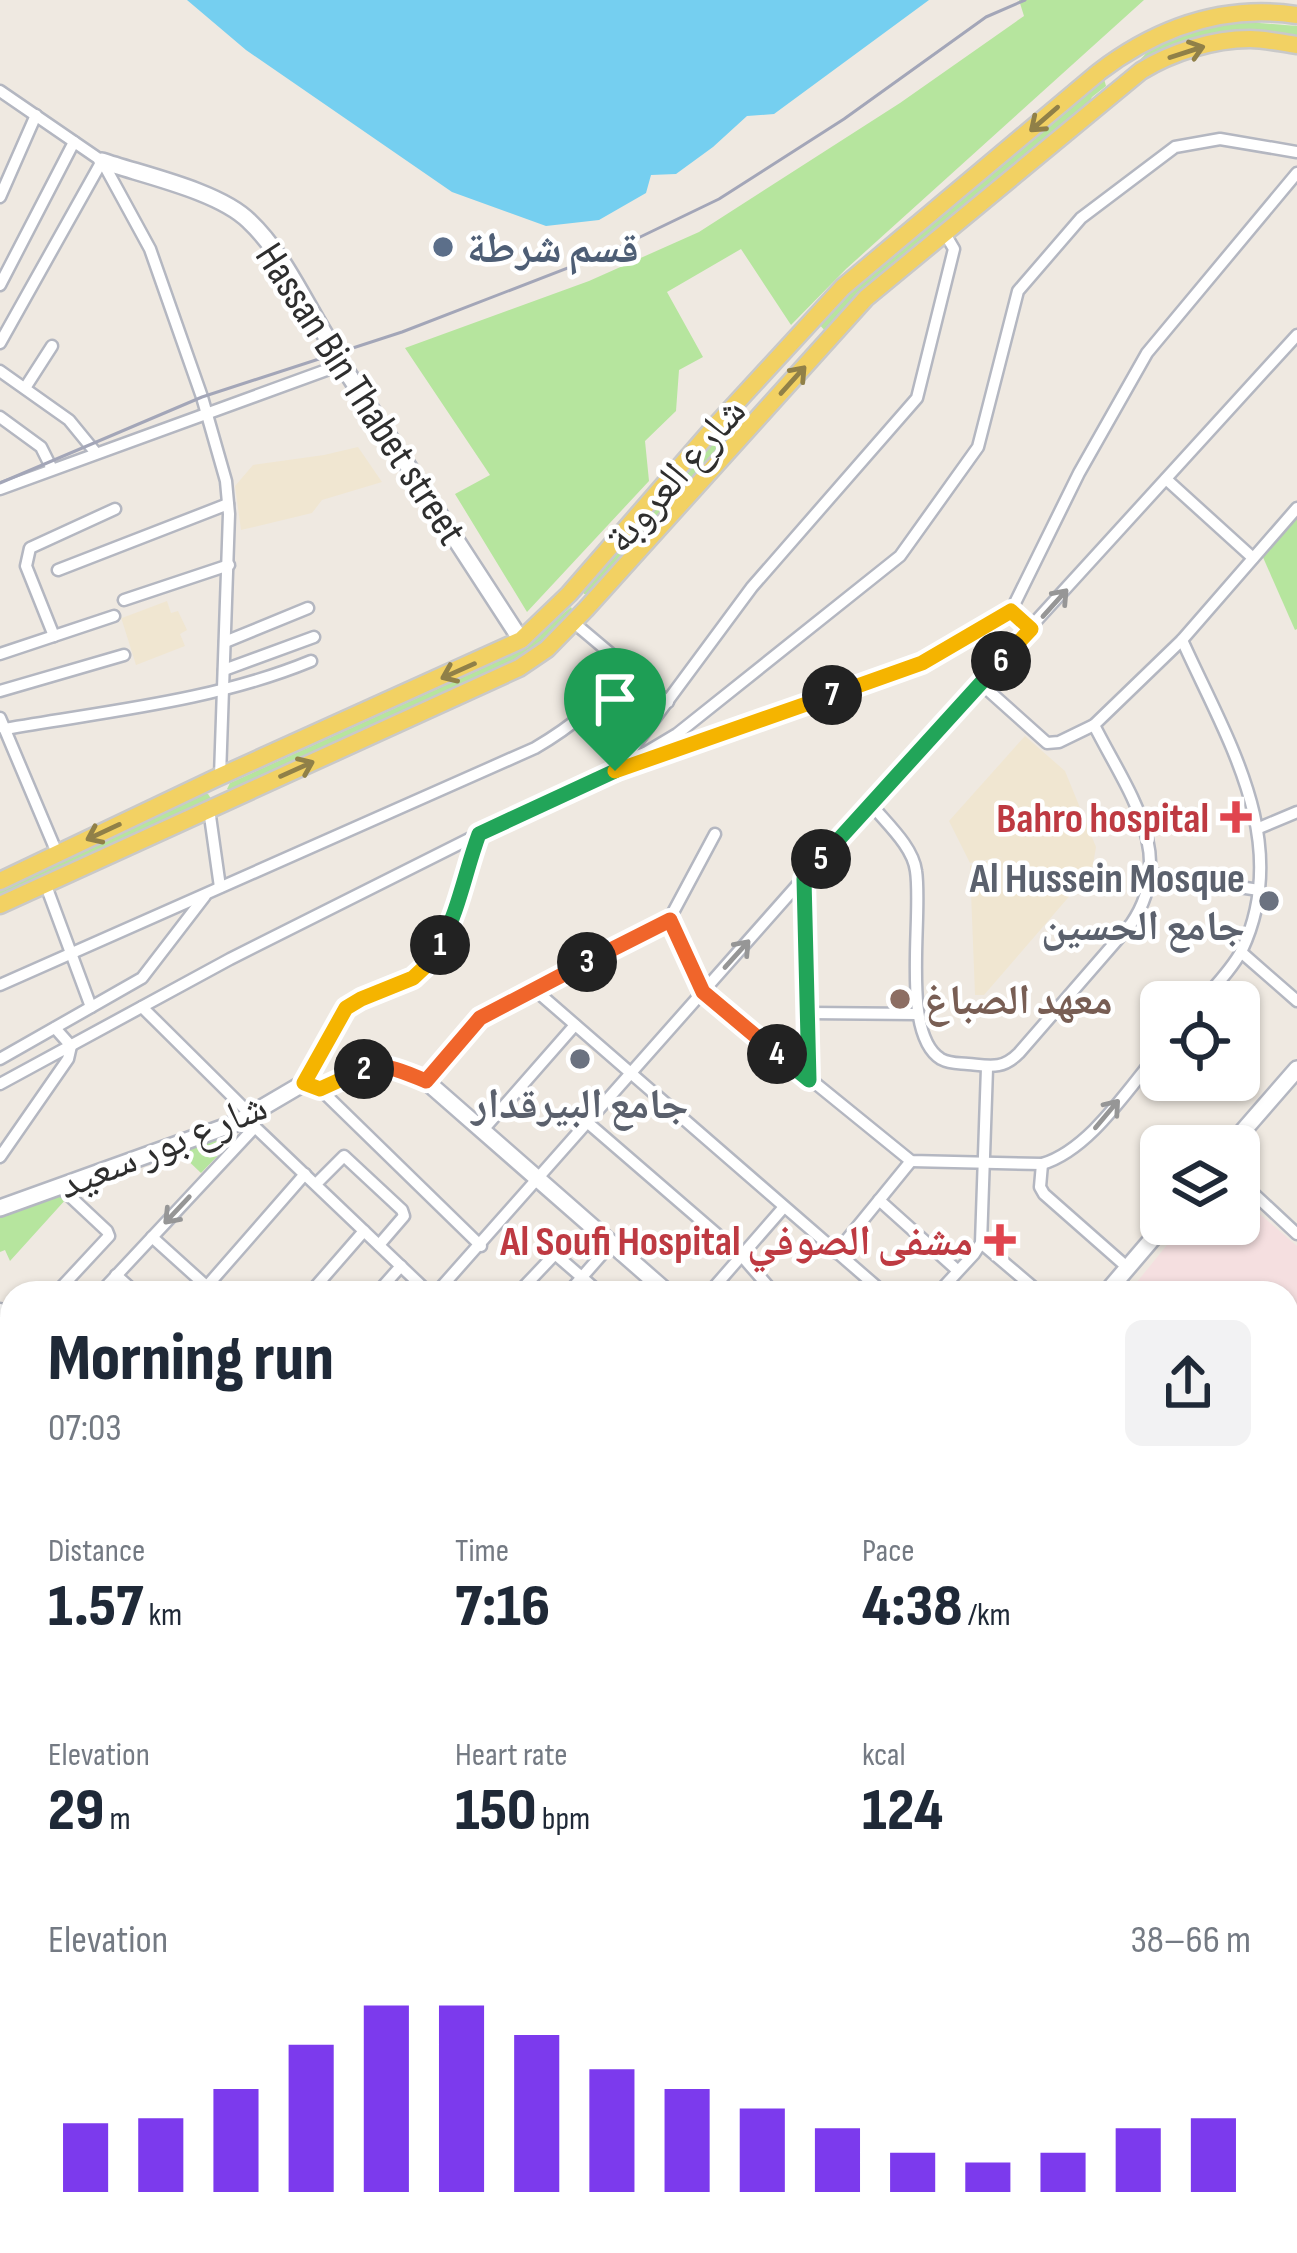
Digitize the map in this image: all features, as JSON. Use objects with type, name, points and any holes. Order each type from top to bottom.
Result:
[{"type":"main road","name":"شارع العروبة","points":[[0,880],[521,640],[569,594],[843,287],[1099,72],[1181,24],[1269,6],[1295,10]]},
{"type":"main road","name":"شارع العروبة","points":[[0,905],[519,668],[547,649],[586,608],[866,298],[1141,71],[1198,46],[1250,39],[1297,45]]},
{"type":"main road","points":[[1141,71],[1131,62],[1148,40]]},
{"type":"main road","points":[[1096,108],[1114,82],[1108,73],[1099,72]]},
{"type":"main road","name":"Hassan Bin Thabet street","points":[[102,161],[212,197],[247,218],[270,245],[521,640]]},
{"type":"main road","points":[[807,327],[826,344]]},
{"type":"main road","points":[[716,425],[735,444]]},
{"type":"main road","points":[[569,594],[586,608]]},
{"type":"main road","points":[[217,777],[227,800]]},
{"type":"main road","name":"شارع بور سعيد","points":[[0,1208],[236,1123],[253,1121],[312,1086],[372,1066],[426,1081],[654,1281]]},
{"type":"main road","points":[[1248,1125],[1297,1069]]},
{"type":"main road","points":[[1117,1281],[1147,1245]]},
{"type":"street","points":[[0,91],[102,161],[150,249],[207,413],[228,504],[217,777]]},
{"type":"street","points":[[0,196],[36,115]]},
{"type":"street","points":[[615,771],[677,734],[900,556],[979,447],[1018,291],[1081,218],[1175,147],[1220,139],[1297,152]]},
{"type":"street","points":[[0,286],[74,142]]},
{"type":"street","points":[[0,343],[102,161]]},
{"type":"street","points":[[0,1084],[230,959],[479,834],[615,771],[922,663],[1011,611],[1079,473],[1147,353],[1297,173]]},
{"type":"street","points":[[615,771],[752,587],[917,398],[953,249],[944,232]]},
{"type":"street","points":[[445,1281],[870,803],[1297,335]]},
{"type":"street","points":[[25,388],[52,346]]},
{"type":"street","points":[[0,370],[69,420],[96,453]]},
{"type":"street","points":[[0,489],[207,413],[347,370]]},
{"type":"street","points":[[0,418],[41,447],[52,469]]},
{"type":"street","points":[[1166,479],[1253,558]]},
{"type":"street","points":[[58,570],[228,504]]},
{"type":"street","points":[[980,683],[1051,744],[1094,725],[1182,640],[1297,508]]},
{"type":"street","points":[[54,636],[26,566],[29,548],[115,509]]},
{"type":"street","points":[[124,600],[229,565]]},
{"type":"street","points":[[225,642],[308,608]]},
{"type":"street","points":[[1011,611],[1031,629]]},
{"type":"street","points":[[0,654],[114,616]]},
{"type":"street","points":[[572,622],[668,702]]},
{"type":"street","points":[[224,670],[314,637]]},
{"type":"street","points":[[1182,640],[1239,766],[1259,828],[1258,890],[1241,952],[1218,981]]},
{"type":"street","points":[[0,691],[124,655]]},
{"type":"street","points":[[58,853],[2,724],[222,691],[310,661]]},
{"type":"street","points":[[0,985],[535,748],[593,708],[628,669]]},
{"type":"street","points":[[870,803],[912,856],[916,869],[916,1014],[922,1035],[941,1059],[987,1068],[1003,1066],[1131,924],[1152,874],[1144,825],[1094,725]]},
{"type":"street","points":[[209,809],[220,887]]},
{"type":"street","points":[[1259,828],[1297,812]]},
{"type":"street","points":[[479,834],[459,905],[430,962],[413,978],[346,1008],[312,1086],[481,1246]]},
{"type":"street","points":[[426,1081],[480,1018],[670,920],[715,834]]},
{"type":"street","points":[[1152,874],[1258,890]]},
{"type":"street","points":[[804,879],[809,1080]]},
{"type":"street","points":[[45,883],[91,1007]]},
{"type":"street","points":[[0,1059],[142,978],[207,893]]},
{"type":"street","points":[[670,920],[703,992],[911,1161],[1042,1164],[1058,1160],[1086,1138],[1140,1075]]},
{"type":"street","points":[[1241,952],[1297,1001]]},
{"type":"street","points":[[534,989],[870,1281]]},
{"type":"street","points":[[142,1007],[305,1174],[419,1281]]},
{"type":"street","points":[[809,1013],[916,1014]]},
{"type":"street","points":[[482,1131],[574,1024]]},
{"type":"street","points":[[55,1028],[70,1046]]},
{"type":"street","points":[[0,1157],[65,1064],[70,1046]]},
{"type":"street","points":[[948,1281],[981,1243],[987,1068]]},
{"type":"street","points":[[111,1281],[253,1121]]},
{"type":"street","points":[[587,1122],[742,1255],[764,1281]]},
{"type":"street","points":[[316,1184],[344,1156],[402,1210],[404,1216],[379,1245]]},
{"type":"street","points":[[836,1253],[911,1161]]},
{"type":"street","points":[[1042,1164],[1043,1194],[1128,1268]]},
{"type":"street","points":[[215,1281],[305,1174]]},
{"type":"street","points":[[60,1187],[110,1237],[68,1281]]},
{"type":"street","points":[[1260,1199],[1297,1233]]},
{"type":"street","points":[[879,1200],[957,1270]]},
{"type":"street","points":[[719,1281],[784,1207]]},
{"type":"street","points":[[318,1281],[364,1231]]},
{"type":"street","points":[[152,1237],[197,1281]]},
{"type":"street","points":[[981,1243],[1026,1281]]},
{"type":"street","points":[[578,1281],[611,1244]]},
{"type":"street","points":[[529,1281],[555,1254],[586,1281]]},
{"type":"street","points":[[388,1281],[401,1266]]},
{"type":"street","points":[[116,1275],[123,1281]]},
{"type":"shaded area","points":[[358,447],[382,482],[322,500],[312,513],[241,530],[235,486],[253,465]]},
{"type":"shaded area","points":[[167,601],[187,630],[180,634],[185,646],[136,665],[120,614],[122,618]]},
{"type":"shaded area","points":[[1025,736],[1065,771],[1096,847],[1092,870],[984,995],[975,995],[970,866],[1002,857],[970,863],[949,821]]},
{"type":"shaded area","points":[[1260,1214],[1297,1246],[1297,1281],[1138,1281],[1167,1245],[1260,1245]]},
{"type":"green space","points":[[1019,0],[1144,0],[846,269],[791,325],[741,249],[667,292],[703,357],[679,370],[676,411],[645,441],[649,481],[527,612],[455,494],[490,475],[405,348],[589,281],[699,232],[900,103],[1024,16]]},
{"type":"green space","points":[[1234,21],[1297,26],[1297,36],[1242,32],[1137,64],[1168,39]]},
{"type":"green space","points":[[1104,79],[1106,86],[1085,110],[826,332],[818,323],[848,292]]},
{"type":"green space","points":[[719,436],[725,442],[590,595],[584,594],[583,590]]},
{"type":"green space","points":[[1297,508],[1297,629],[1295,630],[1262,555]]},
{"type":"green space","points":[[571,607],[574,613],[549,639],[508,666],[232,791],[227,789],[230,783],[518,652]]},
{"type":"green space","points":[[205,794],[212,800],[0,897],[0,886]]},
{"type":"green space","points":[[226,1133],[234,1139],[201,1173],[178,1151]]},
{"type":"green space","points":[[61,1192],[67,1198],[10,1261],[5,1250],[0,1252],[0,1214]]},
{"type":"water","points":[[187,0],[929,0],[774,114],[747,116],[676,174],[651,175],[646,193],[599,220],[546,226],[452,192],[246,50]]},
{"type":"railway","points":[[0,483],[202,397],[402,332],[609,252],[719,199],[844,119],[986,17],[1025,0]]},
{"type":"place","name":"قسم شرطة","points":[[443,247]]},
{"type":"place","name":"Bahro hospital","points":[[1236,817]]},
{"type":"place","name":"Al Hussein Mosque جامع الحسين","points":[[1269,901]]},
{"type":"place","name":"معهد الصباغ","points":[[900,999]]},
{"type":"place","name":"جامع البيرقدار","points":[[580,1059]]},
{"type":"place","name":"Al Soufi Hospital مشفى الصوفي","points":[[1000,1240]]},
{"type":"route","points":[[1011,611],[1031,629],[804,879],[809,1080],[703,992],[670,920],[480,1018],[426,1081],[372,1066],[320,1089],[304,1083],[346,1008],[413,978],[430,962],[459,905],[479,834],[615,771],[922,663],[1011,611]]}]
